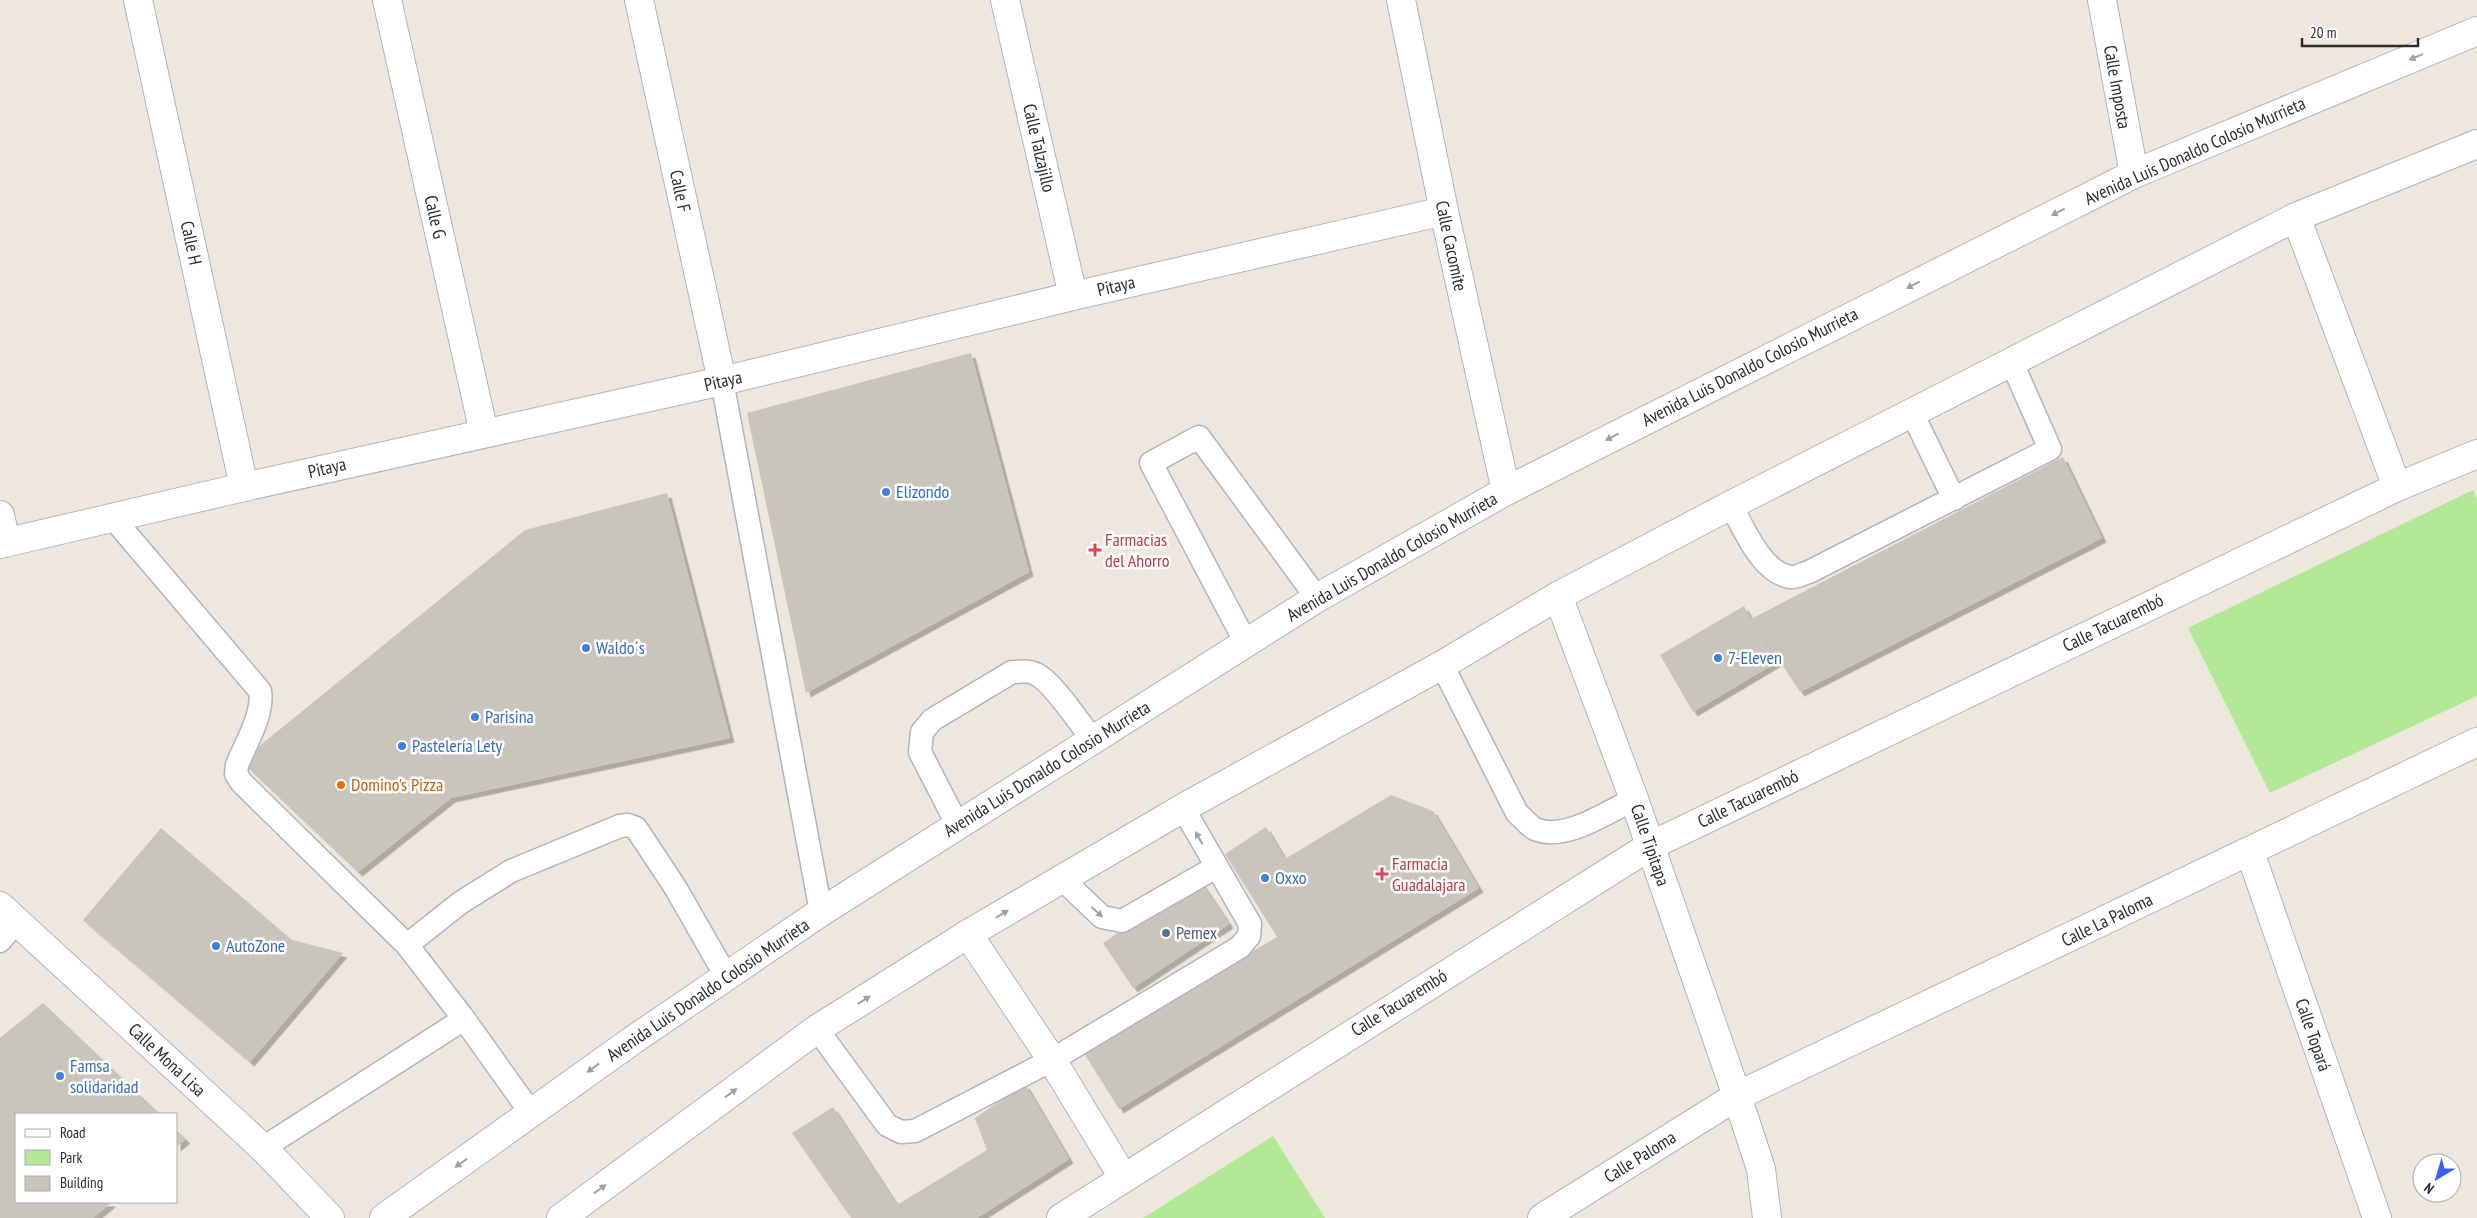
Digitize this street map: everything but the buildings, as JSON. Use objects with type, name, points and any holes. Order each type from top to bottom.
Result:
[{"type":"street","name":"Calle H","points":[[138,0],[244,487]]},
{"type":"street","name":"Calle G","points":[[387,0],[484,433]]},
{"type":"street","name":"Calle F","points":[[638,0],[722,381]]},
{"type":"street","name":"Calle Talzajillo","points":[[1005,0],[1073,296]]},
{"type":"street","name":"Calle Cacomite","points":[[1401,0],[1444,212],[1506,491]]},
{"type":"street","name":"Calle Imposta","points":[[2102,0],[2134,174]]},
{"type":"street","name":"Avenida Luis Donaldo Colosio Murrieta","points":[[384,1218],[726,976],[822,912],[1317,598],[1506,491],[2134,174],[2477,31]]},
{"type":"street","points":[[561,1218],[817,1029],[968,934],[1183,808],[1442,665],[1558,596],[1730,505],[2296,217],[2477,144]]},
{"type":"street","name":"Pitaya","points":[[3,543],[244,487],[722,381],[1073,296],[1444,212]]},
{"type":"street","points":[[2296,217],[2397,487]]},
{"type":"street","name":"Calle Tacuarembó","points":[[1061,1218],[1123,1177],[1650,846],[2397,487],[2477,454]]},
{"type":"street","points":[[0,515],[3,543]]},
{"type":"street","name":"Calle Tipitapa","points":[[1558,596],[1634,799],[1737,1096],[1761,1169],[1767,1218]]},
{"type":"street","name":"Calle La Paloma","points":[[1737,1096],[2477,742]]},
{"type":"street","name":"Calle Topará","points":[[2250,852],[2377,1218]]},
{"type":"street","name":"Calle Mona Lisa","points":[[6,923],[263,1148],[330,1218]]},
{"type":"street","points":[[968,934],[1052,1060],[1123,1177]]},
{"type":"street","name":"Calle Paloma","points":[[1542,1218],[1737,1096]]},
{"type":"lane","points":[[1730,505],[1760,557],[1773,570],[1791,577],[1810,572],[2050,449],[2012,363]]},
{"type":"lane","points":[[722,381],[822,912]]},
{"type":"lane","points":[[1912,413],[1954,499]]},
{"type":"lane","points":[[1246,643],[1151,463],[1199,437],[1317,598]]},
{"type":"lane","points":[[113,518],[260,691],[259,710],[236,765],[236,774],[241,782],[407,945],[531,1113]]},
{"type":"lane","points":[[1442,665],[1518,814],[1534,829],[1553,834],[1575,828],[1634,799]]},
{"type":"lane","points":[[958,826],[920,752],[922,732],[932,720],[1012,672],[1024,671],[1035,673],[1047,682],[1093,740]]},
{"type":"lane","points":[[817,1029],[888,1125],[902,1132],[914,1131],[1052,1060],[1246,941],[1250,936],[1250,924],[1183,808]]},
{"type":"lane","points":[[407,945],[460,904],[511,871],[620,826],[628,825],[636,828],[675,887],[726,976]]},
{"type":"lane","points":[[1062,879],[1102,917],[1109,920],[1122,921],[1216,867]]},
{"type":"lane","points":[[263,1148],[464,1020]]},
{"type":"green space","points":[[2473,490],[2477,499],[2477,696],[2270,793],[2188,628]]},
{"type":"green space","points":[[1273,1136],[1325,1218],[1143,1218]]},
{"type":"place","name":"Elizondo","points":[[886,492]]},
{"type":"place","name":"Farmacias del Ahorro","points":[[1095,550]]},
{"type":"place","name":"Waldo´s","points":[[586,648]]},
{"type":"place","name":"7-Eleven","points":[[1718,658]]},
{"type":"place","name":"Parisina","points":[[475,717]]},
{"type":"place","name":"Pastelería Lety","points":[[402,746]]},
{"type":"place","name":"Domino's Pizza","points":[[341,785]]},
{"type":"place","name":"Farmacia Guadalajara","points":[[1382,874]]},
{"type":"place","name":"Oxxo","points":[[1265,878]]},
{"type":"place","name":"Pemex","points":[[1166,933]]},
{"type":"place","name":"AutoZone","points":[[216,946]]},
{"type":"place","name":"Famsa solidaridad","points":[[60,1076]]}]
